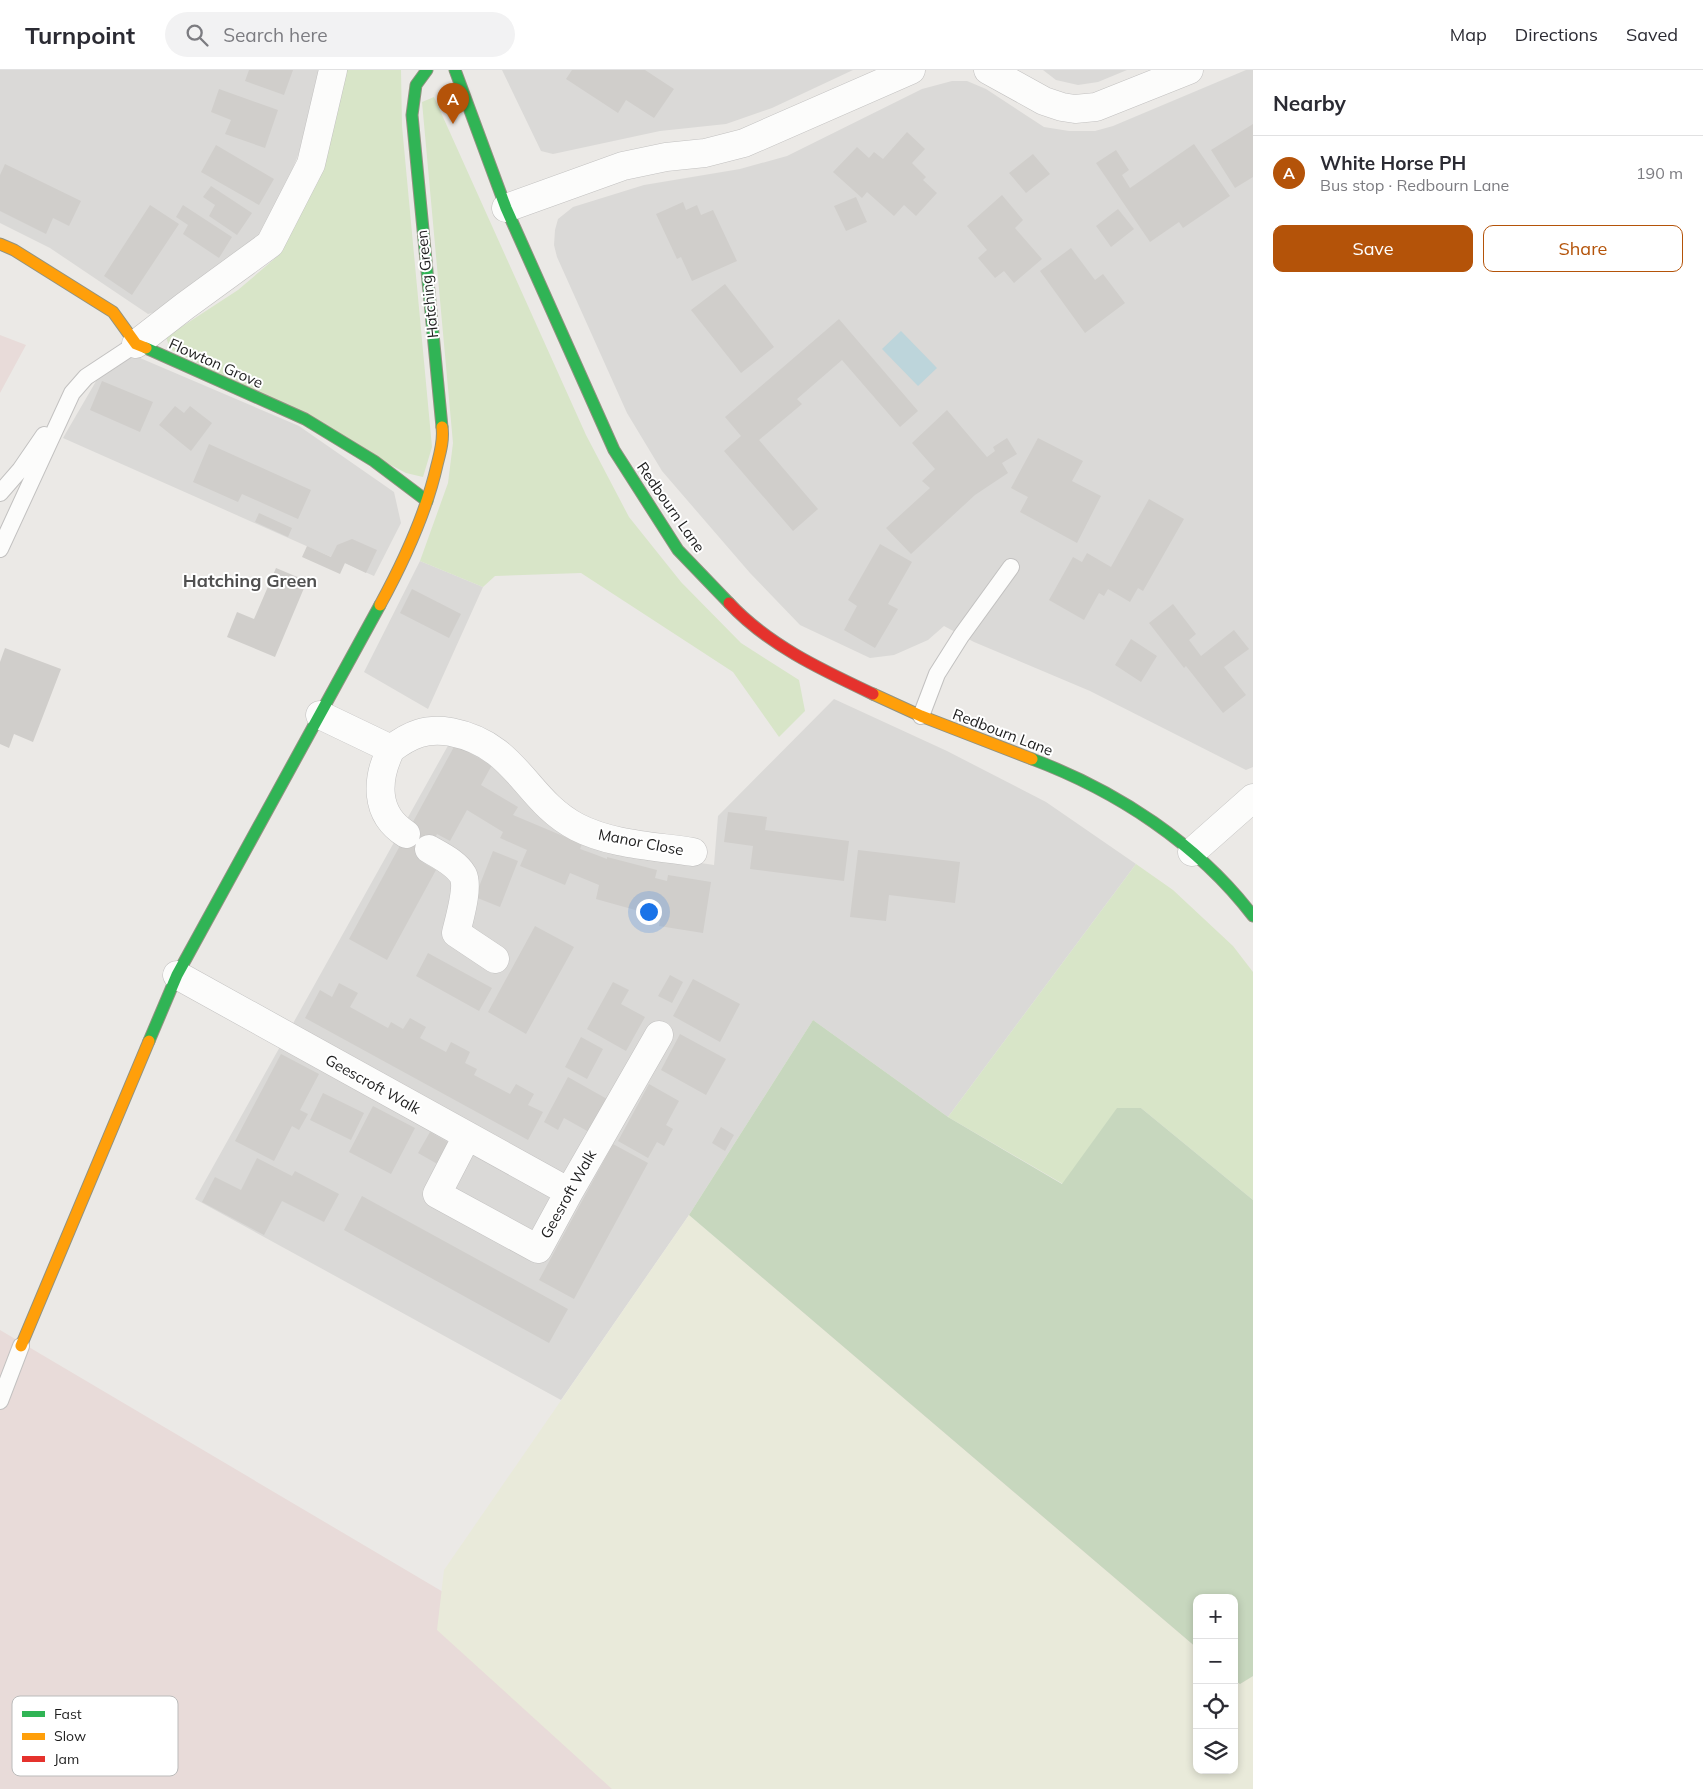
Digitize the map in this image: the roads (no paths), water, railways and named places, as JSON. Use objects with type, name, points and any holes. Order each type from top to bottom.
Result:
[{"type":"street","points":[[136,344],[270,244],[311,164],[333,70]]},
{"type":"street","name":"Hatching Green","points":[[21,1346],[177,975],[399,571],[427,501],[439,461],[443,434],[412,115],[414,91],[418,77],[427,70]]},
{"type":"street","name":"Redbourn Lane","points":[[455,70],[506,208],[614,450],[678,550],[736,611],[779,645],[823,671],[921,716],[1046,764],[1106,792],[1150,819],[1192,852],[1238,895],[1253,916]]},
{"type":"street","points":[[506,208],[623,166],[666,157],[705,153],[744,143],[911,70]]},
{"type":"street","points":[[988,70],[1044,101],[1075,109],[1096,107],[1189,70]]},
{"type":"street","name":"Flowton Grove","points":[[0,244],[14,250],[113,312],[136,344],[305,419],[374,461],[427,501]]},
{"type":"street","points":[[320,715],[392,749],[381,774],[381,796],[384,808],[390,819],[397,829],[406,834]]},
{"type":"street","name":"Manor Close","points":[[392,749],[413,734],[427,731],[445,731],[464,735],[484,743],[498,752],[513,765],[548,807],[579,828],[618,840],[693,852]]},
{"type":"street","points":[[1192,852],[1253,798]]},
{"type":"street","points":[[429,849],[446,859],[463,876],[465,888],[456,933],[495,959]]},
{"type":"street","name":"Geescroft Walk","points":[[177,975],[569,1192]]},
{"type":"street","name":"Geesroft Walk","points":[[467,1136],[437,1194],[538,1249],[659,1035]]},
{"type":"lane","points":[[0,493],[20,470],[72,393],[86,377],[136,344]]},
{"type":"lane","points":[[0,549],[72,393]]},
{"type":"lane","points":[[921,716],[937,674],[961,636],[1011,567]]},
{"type":"lane","points":[[0,1401],[21,1346]]},
{"type":"water","points":[[901,331],[937,368],[918,386],[882,349]]},
{"type":"place","name":"White Horse PH","points":[[453,124]]},
{"type":"district","name":"Hatching Green","points":[[250,580]]}]
